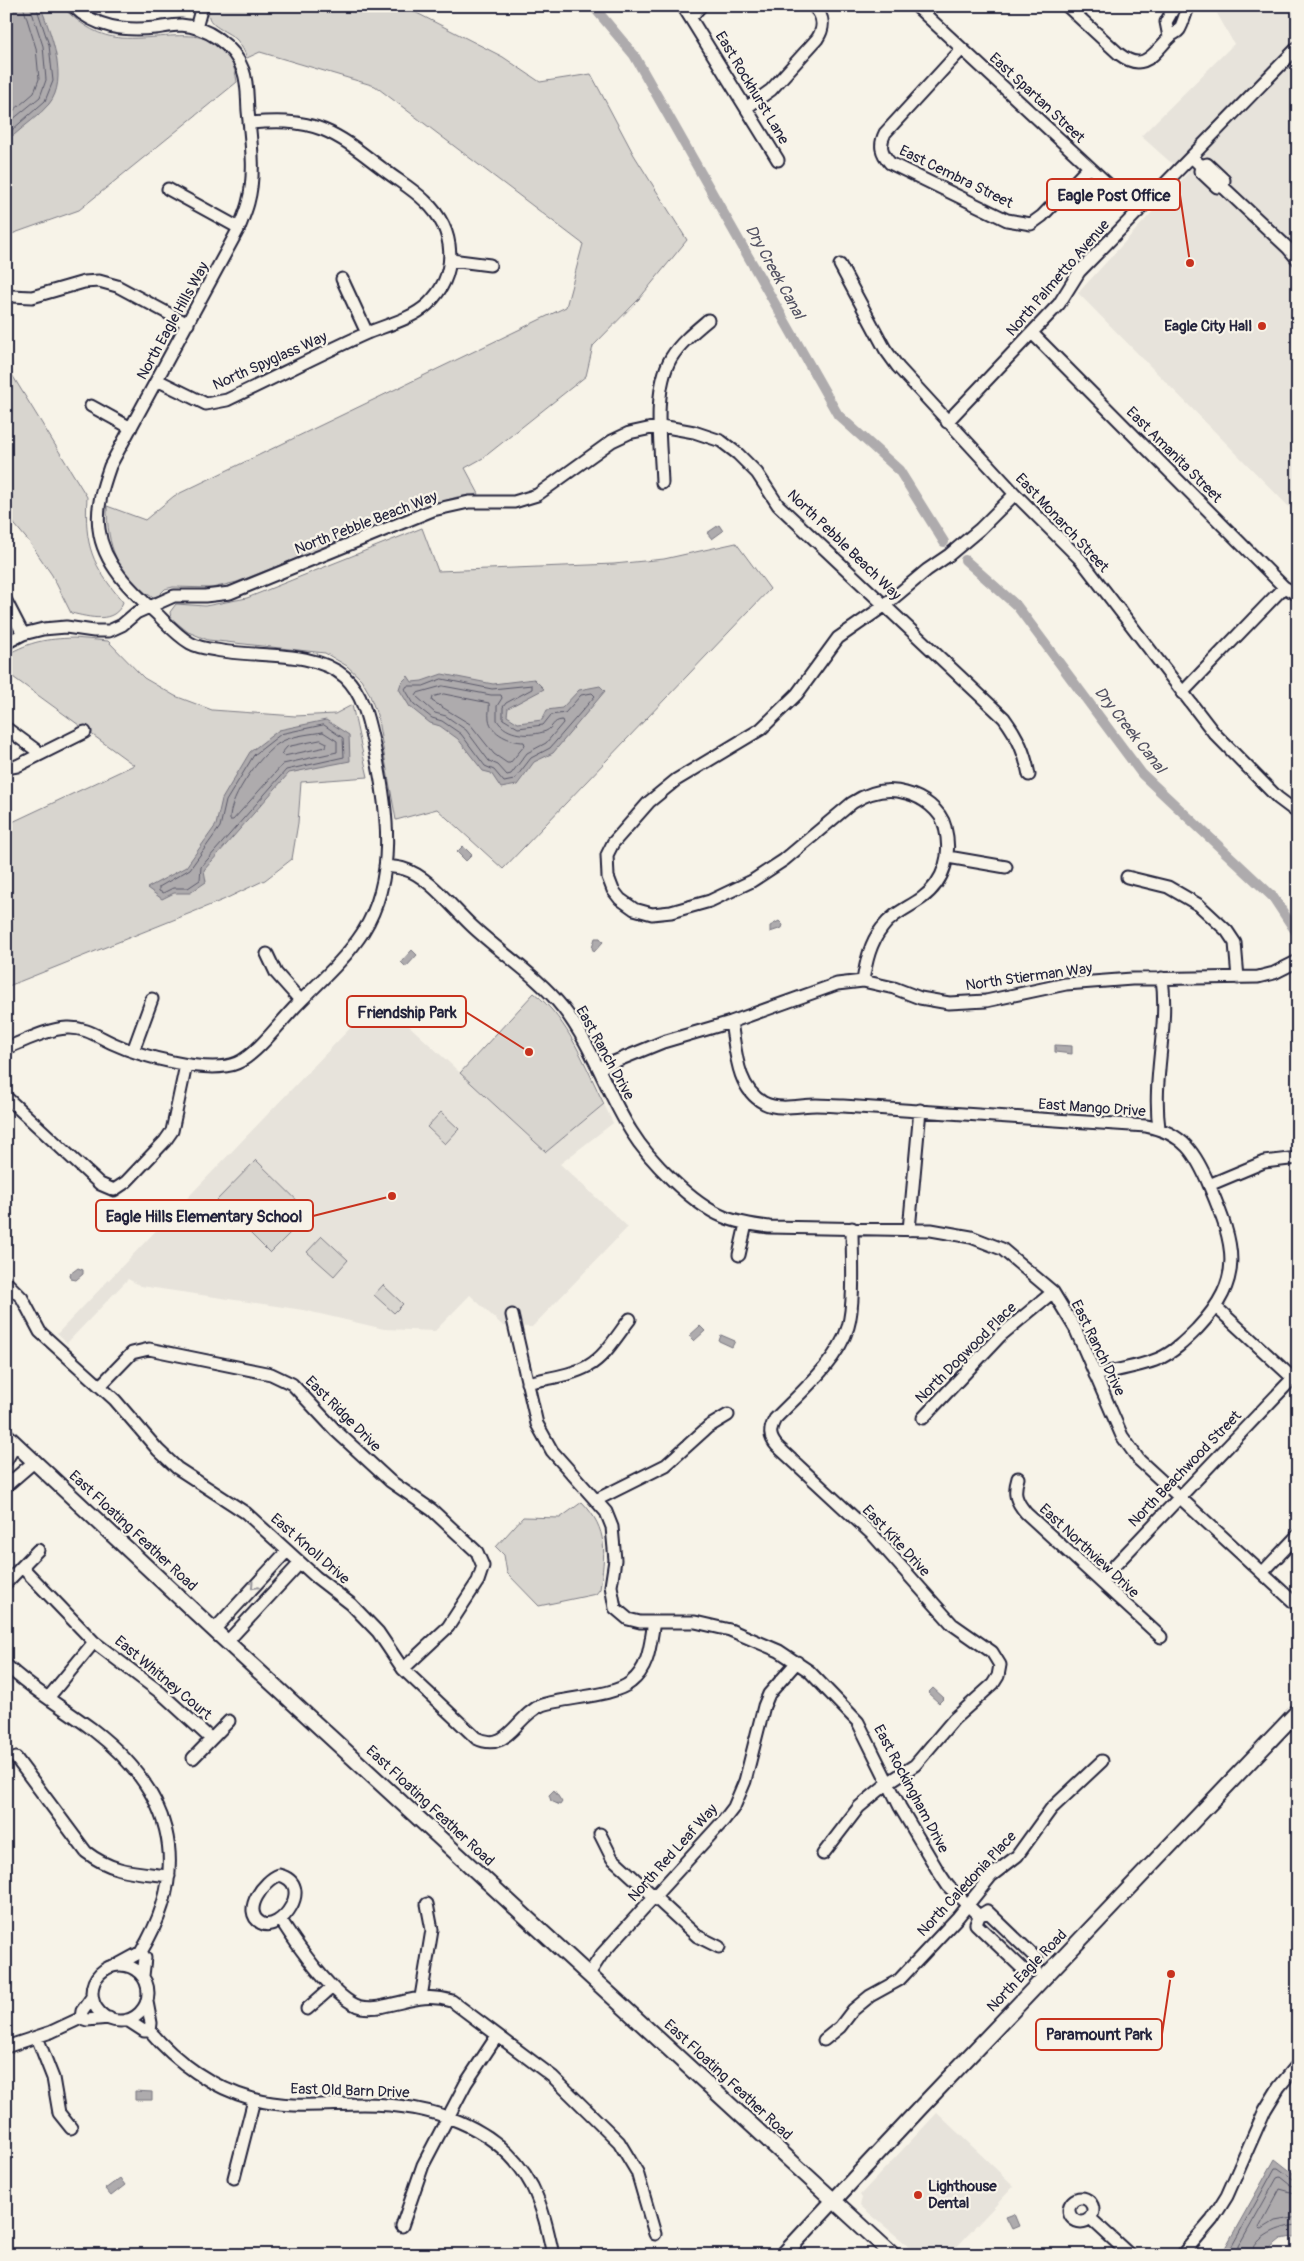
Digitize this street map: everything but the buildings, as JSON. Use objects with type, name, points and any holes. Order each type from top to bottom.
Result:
[{"type":"main road","name":"East Floating Feather Road","points":[[11,1440],[227,1642],[834,2198],[893,2255]]},
{"type":"main road","name":"North Eagle Road","points":[[783,2255],[1040,1974],[1298,1712]]},
{"type":"street","name":"North Eagle Hills Way","points":[[6,1048],[54,1030],[67,1028],[80,1029],[96,1034],[113,1044],[133,1051],[186,1065],[224,1067],[240,1062],[301,1001],[362,934],[373,912],[385,866],[386,809],[382,781],[366,711],[357,691],[344,677],[327,665],[308,660],[216,651],[192,644],[173,630],[129,588],[109,562],[99,531],[98,510],[110,466],[239,228],[249,202],[252,163],[246,84],[243,70],[229,46],[218,38],[196,28],[181,25],[136,30],[110,28],[92,20],[73,6]]},
{"type":"street","points":[[196,28],[202,6]]},
{"type":"street","name":"East Rockhurst Lane","points":[[683,6],[778,160]]},
{"type":"street","points":[[691,17],[701,6]]},
{"type":"street","points":[[746,108],[771,90],[817,39],[822,30],[823,23],[821,15],[813,6]]},
{"type":"street","name":"East Spartan Street","points":[[916,6],[1138,212]]},
{"type":"street","points":[[1067,6],[1127,60],[1135,61],[1146,60],[1156,54],[1169,37],[1179,29],[1188,8],[1186,6]]},
{"type":"street","points":[[1169,37],[1166,22],[1175,6]]},
{"type":"street","name":"North Palmetto Avenue","points":[[946,422],[1058,304],[1080,272],[1298,47]]},
{"type":"street","name":"East Cembra Street","points":[[962,49],[885,133],[881,141],[881,149],[890,163],[1007,220],[1031,224],[1042,216],[1089,167]]},
{"type":"street","name":"North Spyglass Way","points":[[158,380],[206,404],[227,400],[367,333],[413,314],[428,305],[448,276],[451,260],[449,239],[440,218],[425,201],[350,144],[324,130],[291,121],[249,123]]},
{"type":"street","points":[[1192,156],[1201,166],[1200,171],[1211,182],[1217,187],[1223,187],[1288,248],[1298,260]]},
{"type":"street","points":[[168,189],[239,228]]},
{"type":"street","points":[[451,260],[490,265]]},
{"type":"street","name":"East Monarch Street","points":[[840,265],[891,358],[946,422],[1081,560],[1214,733],[1278,798],[1298,813]]},
{"type":"street","points":[[342,279],[367,333]]},
{"type":"street","points":[[11,296],[32,297],[84,282],[99,281],[117,286],[188,324]]},
{"type":"street","points":[[662,483],[660,391],[671,359],[690,334],[708,320]]},
{"type":"street","name":"East Amanita Street","points":[[1032,333],[1284,587],[1298,595]]},
{"type":"street","points":[[91,406],[131,428]]},
{"type":"street","name":"North Pebble Beach Way","points":[[6,643],[23,634],[43,629],[66,627],[109,631],[122,625],[136,613],[174,596],[205,596],[230,593],[433,510],[469,502],[514,502],[537,494],[612,441],[629,434],[661,426],[694,432],[720,441],[738,454],[757,472],[778,505],[1004,718],[1017,734],[1026,755],[1029,775]]},
{"type":"street","points":[[863,981],[870,950],[882,927],[895,914],[932,889],[941,877],[948,857],[948,837],[944,821],[932,807],[914,795],[894,790],[876,791],[852,803],[784,860],[752,881],[710,901],[671,912],[652,914],[634,910],[620,899],[613,890],[608,877],[607,855],[613,843],[649,802],[676,780],[761,729],[798,694],[838,638],[884,606],[901,590],[980,529],[1015,494]]},
{"type":"street","points":[[1182,693],[1284,587]]},
{"type":"street","points":[[6,601],[23,634]]},
{"type":"street","points":[[6,728],[40,753]]},
{"type":"street","points":[[6,768],[17,766],[85,732]]},
{"type":"street","points":[[948,857],[1006,867]]},
{"type":"street","name":"East Ranch Drive","points":[[385,866],[403,869],[421,877],[478,932],[540,982],[563,1008],[599,1068],[630,1130],[655,1162],[705,1208],[725,1218],[746,1224],[769,1227],[931,1230],[972,1237],[1002,1249],[1053,1292],[1075,1328],[1122,1436],[1139,1460],[1298,1606]]},
{"type":"street","points":[[1127,877],[1168,887],[1199,905],[1228,931],[1235,943],[1238,978]]},
{"type":"street","points":[[266,954],[276,973],[301,1001]]},
{"type":"street","name":"North Stierman Way","points":[[599,1068],[663,1042],[731,1022],[837,984],[863,981],[894,988],[920,998],[949,1003],[986,1001],[1066,984],[1162,978],[1258,977],[1274,973],[1298,961]]},
{"type":"street","points":[[1159,1128],[1156,1108],[1165,1000],[1162,978]]},
{"type":"street","points":[[133,1051],[152,999]]},
{"type":"street","name":"East Mango Drive","points":[[731,1022],[745,1085],[753,1095],[764,1103],[775,1107],[817,1105],[920,1110],[1159,1128],[1181,1140],[1193,1152],[1225,1223],[1231,1242],[1230,1276],[1216,1307],[1184,1342],[1158,1358],[1095,1375]]},
{"type":"street","points":[[6,1097],[100,1184],[114,1190],[120,1188],[126,1182],[172,1131],[186,1065]]},
{"type":"street","points":[[909,1230],[920,1110]]},
{"type":"street","points":[[1209,1185],[1264,1162],[1298,1158]]},
{"type":"street","points":[[739,1255],[746,1224]]},
{"type":"street","name":"East Kite Drive","points":[[852,1228],[850,1316],[844,1337],[818,1374],[775,1419],[770,1432],[771,1438],[777,1446],[874,1536],[952,1624],[992,1652],[998,1660],[1000,1669],[993,1684],[954,1719],[915,1765],[889,1782]]},
{"type":"street","name":"East Knoll Drive","points":[[6,1282],[22,1298],[40,1332],[100,1386],[158,1450],[178,1468],[246,1513],[300,1563],[364,1616],[378,1632],[403,1669],[476,1738],[492,1743],[505,1737],[526,1716],[542,1705],[617,1689],[631,1682],[647,1660],[654,1622]]},
{"type":"street","name":"North Dogwood Place","points":[[923,1418],[1000,1336],[1053,1292]]},
{"type":"street","points":[[1216,1307],[1295,1380]]},
{"type":"street","name":"East Rockingham Drive","points":[[512,1315],[533,1411],[544,1438],[560,1460],[606,1512],[612,1527],[616,1547],[611,1586],[615,1608],[628,1619],[640,1622],[695,1622],[730,1630],[779,1651],[809,1671],[858,1722],[900,1807],[938,1871],[948,1886],[979,1916]]},
{"type":"street","points":[[527,1383],[577,1371],[589,1366],[600,1356],[630,1319]]},
{"type":"street","name":"East Ridge Drive","points":[[100,1386],[132,1353],[149,1349],[272,1374],[292,1384],[336,1431],[390,1481],[432,1510],[477,1552],[483,1566],[478,1581],[448,1626],[403,1669]]},
{"type":"street","name":"North Beachwood Street","points":[[1100,1581],[1295,1380]]},
{"type":"street","points":[[596,1500],[666,1464],[708,1427],[728,1415]]},
{"type":"street","points":[[6,1461],[11,1440]]},
{"type":"street","points":[[6,1486],[35,1461]]},
{"type":"street","name":"East Northview Drive","points":[[1018,1478],[1015,1490],[1016,1501],[1026,1513],[1161,1638]]},
{"type":"street","points":[[1262,1573],[1298,1535]]},
{"type":"street","points":[[6,1583],[38,1550]]},
{"type":"street","points":[[214,1630],[287,1550]]},
{"type":"street","points":[[227,1642],[300,1563]]},
{"type":"street","name":"East Whitney Court","points":[[22,1567],[94,1642],[161,1693],[211,1739]]},
{"type":"street","name":"East Whitney Court","points":[[48,1698],[94,1642]]},
{"type":"street","name":"North Red Leaf Way","points":[[589,1974],[602,1954],[734,1807],[745,1781],[766,1700],[797,1662]]},
{"type":"street","points":[[6,1665],[25,1683],[92,1730],[114,1748],[144,1781],[157,1804],[166,1834],[169,1876],[158,1920],[141,1952],[119,1964],[110,1966],[96,1978],[92,1997],[82,2011],[81,2018]]},
{"type":"street","name":"East Whitney Court","points":[[193,1758],[229,1720]]},
{"type":"street","points":[[16,1758],[86,1852],[96,1860],[122,1871],[169,1876]]},
{"type":"street","name":"North Caledonia Place","points":[[824,2040],[840,2027],[853,2010],[870,1996],[899,1980],[968,1905],[991,1876],[1020,1852],[1051,1809],[1102,1761]]},
{"type":"street","points":[[823,1854],[859,1807],[889,1782]]},
{"type":"street","points":[[600,1834],[612,1858],[697,1936],[719,1947]]},
{"type":"street","points":[[279,1875],[288,1878],[294,1884],[296,1891],[295,1899],[281,1920],[270,1925],[262,1924],[255,1918],[252,1910],[254,1903],[267,1882],[279,1875]]},
{"type":"street","points":[[421,1997],[432,1930],[427,1904]]},
{"type":"street","name":"East Rockingham Drive","points":[[987,1912],[1009,1932],[1037,1959],[1040,1974],[1025,1971],[976,1924],[979,1916],[987,1912]]},
{"type":"street","points":[[281,1920],[296,1944],[342,1998],[360,2007],[381,2007],[421,1997],[436,1996],[452,2001],[553,2077],[619,2142],[637,2172],[655,2234]]},
{"type":"street","points":[[141,1952],[145,1958],[143,1976],[148,1993],[150,2031]]},
{"type":"street","points":[[119,1964],[128,1966],[143,1976]]},
{"type":"street","points":[[306,2009],[332,1986]]},
{"type":"street","points":[[92,1997],[95,2006],[109,2018],[118,2021],[136,2016],[147,2002]]},
{"type":"street","points":[[6,2047],[37,2037],[81,2018],[87,2020],[109,2018]]},
{"type":"street","name":"East Old Barn Drive","points":[[127,2020],[144,2031],[150,2031],[165,2048],[202,2076],[227,2090],[254,2100],[289,2104],[402,2105],[449,2116],[469,2126],[510,2156],[521,2170],[538,2202],[553,2255]]},
{"type":"street","points":[[402,2226],[423,2165],[466,2082],[497,2036]]},
{"type":"street","points":[[37,2037],[53,2078],[59,2113],[71,2128]]},
{"type":"street","points":[[1182,2255],[1212,2220],[1227,2196],[1264,2110],[1279,2087],[1298,2064]]},
{"type":"street","points":[[234,2178],[254,2100]]},
{"type":"street","points":[[1090,2218],[1130,2255]]},
{"type":"shaded area","points":[[6,6],[61,6],[85,26],[98,33],[113,37],[189,36],[206,39],[220,46],[231,60],[237,82],[79,210],[6,236]]},
{"type":"shaded area","points":[[210,6],[403,6],[503,57],[540,82],[591,74],[634,155],[687,240],[639,299],[593,346],[586,376],[483,458],[465,468],[479,494],[457,497],[437,503],[237,582],[212,588],[173,587],[165,589],[158,596],[152,597],[130,579],[116,558],[109,534],[107,506],[145,520],[174,496],[566,307],[583,244],[375,86],[260,52],[247,58],[237,40],[212,23],[208,13]]},
{"type":"shaded area","points":[[1213,6],[1298,6],[1298,516],[1078,293],[1188,173],[1169,161],[1141,136],[1234,44]]},
{"type":"shaded area","points":[[6,365],[87,497],[87,529],[92,554],[104,577],[123,602],[114,614],[108,617],[101,618],[71,613],[52,575],[30,543],[6,514]]},
{"type":"shaded area","points":[[422,528],[438,571],[614,564],[664,559],[736,543],[770,589],[503,869],[437,809],[396,820],[377,715],[369,693],[361,679],[347,666],[325,653],[208,640],[188,632],[171,618],[170,612],[176,604],[205,606],[247,598]]},
{"type":"shaded area","points":[[74,638],[108,641],[144,678],[175,696],[212,710],[295,716],[335,714],[352,705],[368,777],[301,782],[298,823],[292,859],[265,880],[223,900],[6,987],[6,825],[134,765],[6,672],[6,655],[15,650],[39,642]]},
{"type":"shaded area","points":[[534,993],[557,1016],[567,1030],[604,1104],[546,1152],[460,1073]]},
{"type":"shaded area","points":[[379,998],[546,1152],[604,1104],[613,1123],[560,1164],[628,1227],[532,1327],[503,1326],[470,1295],[435,1331],[384,1329],[303,1310],[141,1286],[128,1279],[67,1343],[57,1334]]},
{"type":"shaded area","points":[[441,1112],[459,1129],[445,1144],[427,1127]]},
{"type":"shaded area","points":[[256,1160],[310,1213],[270,1253],[217,1200]]},
{"type":"shaded area","points":[[322,1236],[348,1260],[334,1276],[307,1252]]},
{"type":"shaded area","points":[[383,1285],[403,1304],[394,1313],[374,1295]]},
{"type":"shaded area","points":[[582,1502],[591,1512],[601,1533],[604,1553],[600,1589],[596,1594],[539,1606],[507,1573],[504,1555],[496,1547],[523,1517],[560,1518]]},
{"type":"shaded area","points":[[937,2113],[1014,2186],[949,2255],[919,2255],[860,2205],[862,2198],[860,2195]]},
{"type":"water","points":[[6,6],[39,6],[41,8],[56,56],[58,82],[55,94],[49,104],[14,135],[6,136]]},
{"type":"water","points":[[719,525],[723,531],[712,539],[707,533]]},
{"type":"water","points":[[442,674],[493,684],[534,679],[544,689],[508,708],[507,716],[518,723],[542,720],[547,710],[562,708],[579,690],[600,686],[605,691],[553,753],[534,762],[517,785],[501,788],[491,773],[483,771],[458,739],[440,726],[430,723],[410,707],[399,689],[401,683],[408,676],[412,682],[422,681]]},
{"type":"water","points":[[326,720],[349,735],[350,761],[289,773],[204,870],[206,882],[190,893],[174,893],[162,899],[147,888],[186,867],[216,825],[222,799],[250,752],[279,730]]},
{"type":"water","points":[[463,846],[472,855],[466,861],[457,852]]},
{"type":"water","points":[[779,921],[783,925],[782,928],[770,932],[770,926]]},
{"type":"water","points":[[595,938],[600,938],[603,942],[594,952],[592,948]]},
{"type":"water","points":[[412,950],[417,955],[406,967],[401,962]]},
{"type":"water","points":[[1055,1045],[1072,1046],[1072,1054],[1055,1052]]},
{"type":"water","points":[[78,1268],[83,1270],[83,1274],[76,1280],[71,1279],[70,1274]]},
{"type":"water","points":[[700,1326],[705,1331],[694,1341],[689,1336]]},
{"type":"water","points":[[721,1335],[735,1341],[732,1347],[719,1341]]},
{"type":"water","points":[[933,1688],[944,1698],[939,1703],[928,1693]]},
{"type":"water","points":[[554,1790],[562,1802],[560,1805],[551,1801],[549,1795]]},
{"type":"water","points":[[135,2091],[152,2092],[152,2100],[135,2100]]},
{"type":"water","points":[[1275,2159],[1298,2177],[1298,2236],[1281,2239],[1261,2255],[1221,2255]]},
{"type":"water","points":[[120,2178],[125,2185],[111,2196],[105,2189]]},
{"type":"water","points":[[1014,2214],[1019,2226],[1012,2229],[1006,2217]]},
{"type":"waterway","name":"Dry Creek Canal","points":[[593,6],[634,55],[838,415],[899,470],[944,542]]},
{"type":"waterway","name":"Dry Creek Canal","points":[[965,560],[1017,606],[1142,774],[1273,897],[1298,935]]},
{"type":"place","name":"Eagle Post Office","points":[[1190,263]]},
{"type":"place","name":"Eagle City Hall","points":[[1262,326]]},
{"type":"place","name":"Friendship Park","points":[[529,1052]]},
{"type":"place","name":"Eagle Hills Elementary School","points":[[392,1196]]},
{"type":"place","name":"Paramount Park","points":[[1171,1974]]},
{"type":"place","name":"Lighthouse Dental","points":[[918,2195]]}]
